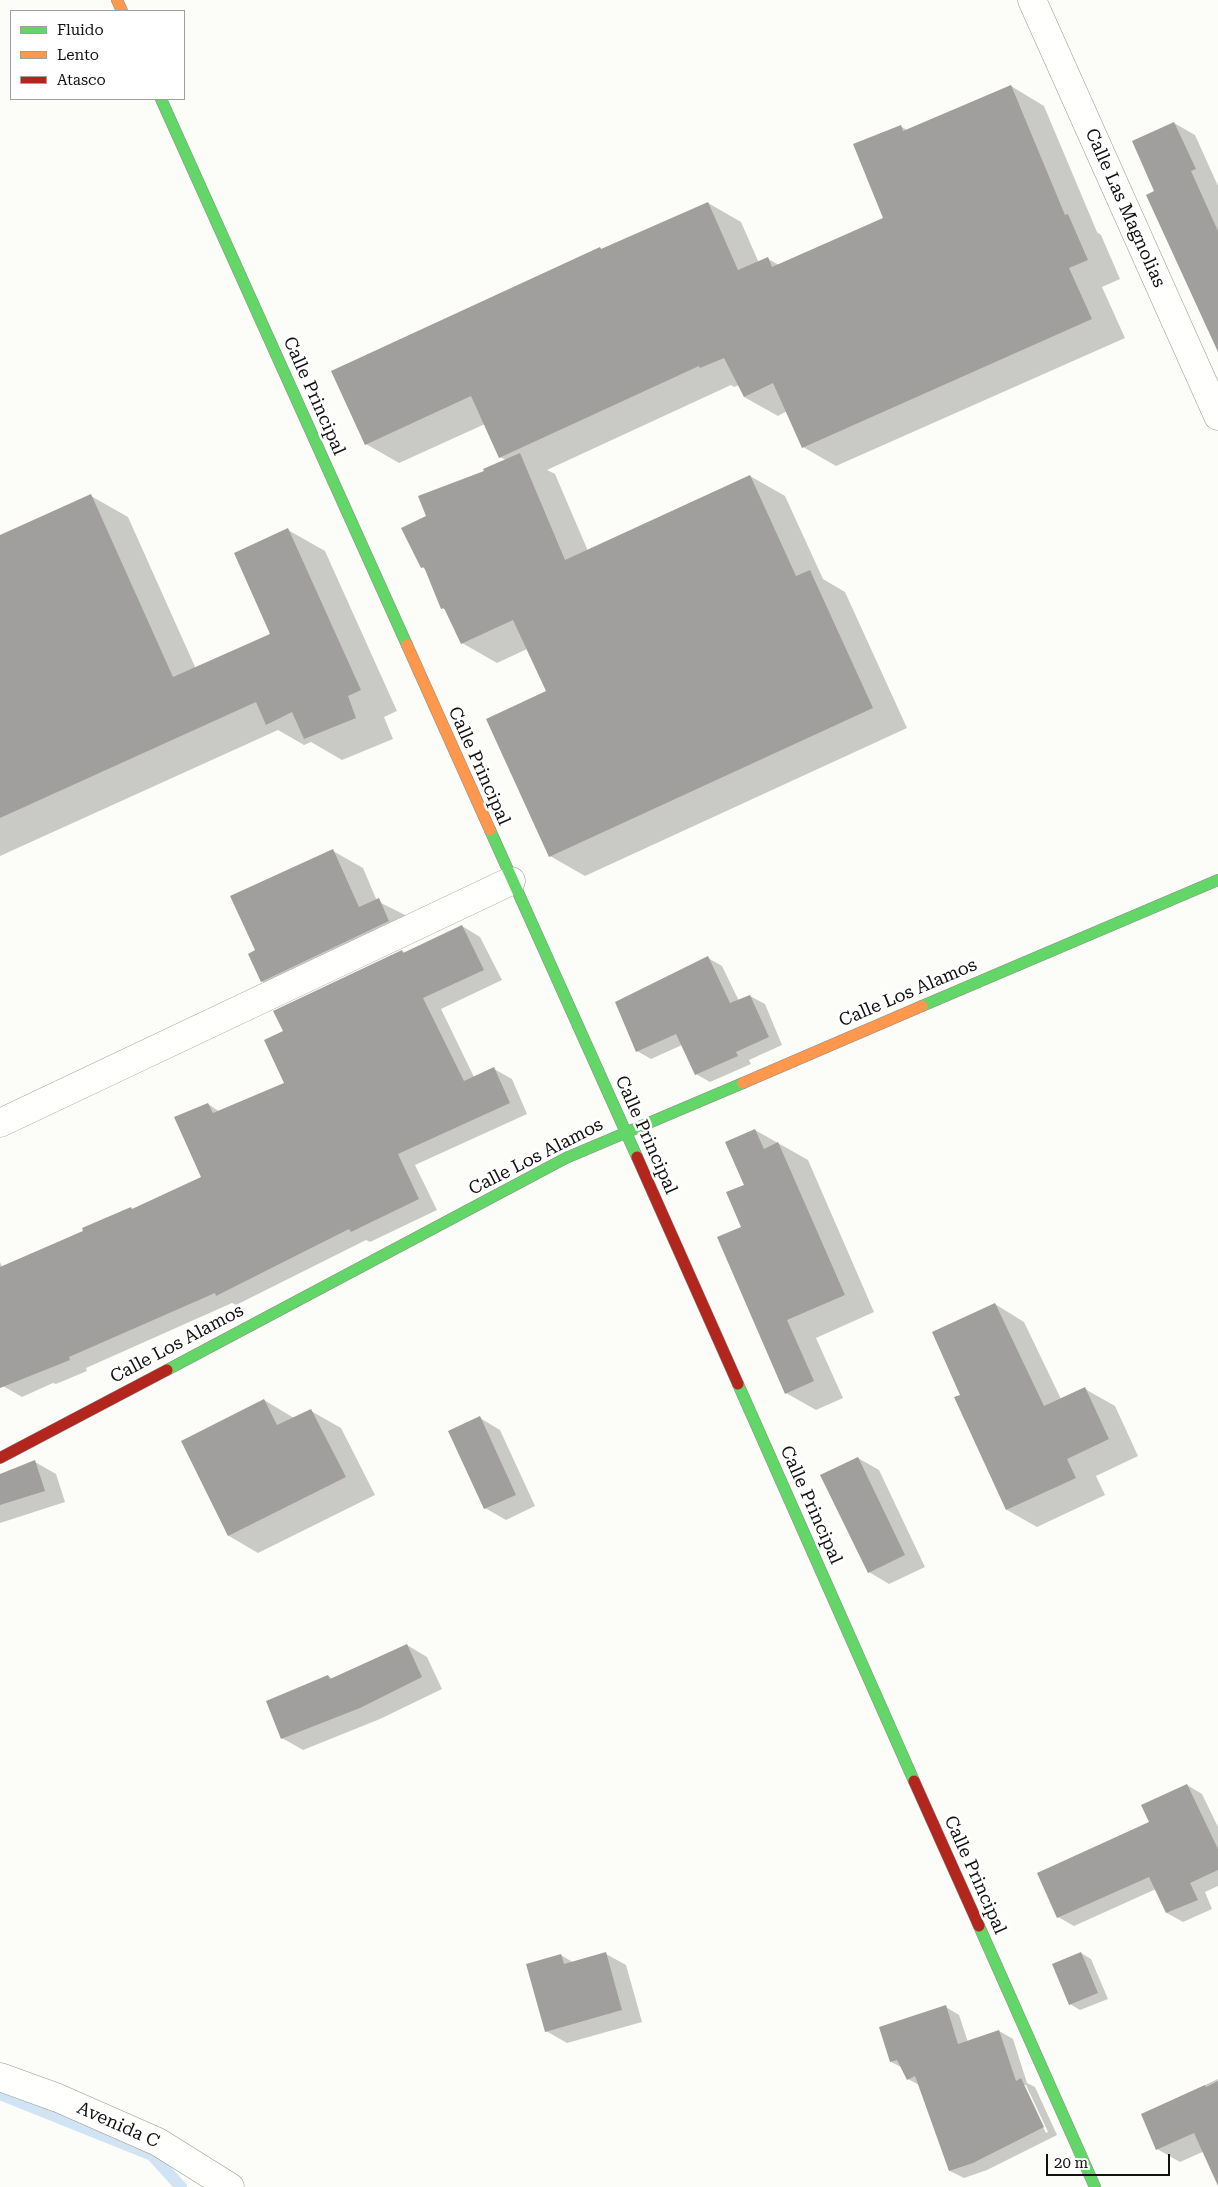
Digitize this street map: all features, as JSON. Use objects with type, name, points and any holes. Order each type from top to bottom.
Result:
[{"type":"street","name":"Calle Las Magnolias","points":[[1032,0],[1218,416]]},
{"type":"street","name":"Calle Principal","points":[[161,100],[511,881],[626,1132],[1095,2187]]},
{"type":"street","name":"Calle Los Alamos","points":[[0,1458],[566,1158],[1218,880]]},
{"type":"street","points":[[0,1123],[511,881]]},
{"type":"street","name":"Avenida C","points":[[0,2076],[58,2098],[158,2142],[230,2187]]},
{"type":"building","points":[[1011,85],[1065,215],[1068,214],[1088,260],[1069,268],[1092,319],[802,448],[773,383],[744,397],[724,358],[700,368],[699,366],[499,458],[471,396],[365,445],[331,371],[600,247],[601,249],[708,202],[738,270],[768,257],[772,267],[883,218],[853,144],[901,125],[903,131]]},
{"type":"building","points":[[1174,122],[1196,169],[1191,171],[1218,231],[1218,352],[1146,195],[1154,191],[1132,141]]},
{"type":"building","points":[[520,453],[565,560],[750,475],[796,576],[810,570],[873,708],[549,857],[486,719],[546,691],[513,620],[461,644],[444,608],[441,609],[424,567],[421,568],[401,528],[426,516],[418,496],[484,471],[483,469]]},
{"type":"building","points":[[91,494],[173,677],[270,634],[234,553],[288,528],[361,690],[348,696],[356,718],[304,739],[292,712],[266,725],[256,702],[0,818],[0,535]]},
{"type":"building","points":[[333,849],[359,907],[379,898],[389,921],[261,982],[248,954],[255,950],[230,896]]},
{"type":"building","points":[[462,925],[484,970],[423,998],[464,1081],[494,1067],[510,1103],[398,1154],[419,1199],[351,1232],[349,1229],[216,1296],[215,1293],[69,1357],[70,1360],[0,1388],[0,1267],[83,1231],[82,1228],[131,1207],[132,1209],[201,1177],[174,1117],[208,1103],[213,1113],[284,1083],[264,1040],[283,1031],[273,1011],[402,950],[403,953]]},
{"type":"building","points":[[708,956],[730,1003],[750,995],[769,1037],[736,1052],[738,1056],[695,1075],[676,1034],[636,1052],[615,1002]]},
{"type":"building","points":[[755,1129],[764,1149],[778,1142],[845,1295],[787,1320],[814,1381],[785,1394],[717,1237],[741,1227],[726,1192],[744,1185],[725,1142]]},
{"type":"building","points":[[995,1303],[1044,1406],[1085,1387],[1109,1439],[1067,1459],[1076,1478],[1006,1510],[954,1397],[960,1395],[932,1332]]},
{"type":"building","points":[[264,1399],[277,1425],[311,1409],[346,1477],[228,1536],[181,1441]]},
{"type":"building","points":[[480,1416],[516,1495],[484,1509],[448,1431]]},
{"type":"building","points":[[858,1457],[905,1555],[868,1573],[820,1475]]},
{"type":"building","points":[[35,1460],[45,1491],[0,1505],[0,1474]]},
{"type":"building","points":[[407,1644],[422,1677],[360,1708],[281,1739],[266,1701],[328,1675],[330,1679]]},
{"type":"building","points":[[1187,1784],[1218,1849],[1218,1870],[1190,1883],[1198,1900],[1166,1913],[1149,1877],[1057,1918],[1037,1873],[1149,1822],[1141,1805]]},
{"type":"building","points":[[606,1952],[622,2010],[545,2032],[526,1964],[561,1954],[564,1964]]},
{"type":"building","points":[[1081,1952],[1098,1993],[1069,2005],[1052,1964]]},
{"type":"building","points":[[946,2005],[958,2044],[999,2030],[1016,2081],[1021,2078],[1044,2127],[973,2163],[949,2171],[915,2076],[907,2080],[897,2060],[890,2062],[879,2027]]},
{"type":"building","points":[[1218,2081],[1218,2186],[1194,2133],[1156,2150],[1141,2114]]},
{"type":"waterway","points":[[0,2094],[152,2155],[181,2187]]},
{"type":"traffic: fast","points":[[161,100],[407,645]]},
{"type":"traffic: fast","points":[[490,830],[637,1157]]},
{"type":"traffic: fast","points":[[922,1006],[1218,880]]},
{"type":"traffic: fast","points":[[167,1370],[566,1158],[743,1083]]},
{"type":"traffic: fast","points":[[738,1384],[914,1781]]},
{"type":"traffic: fast","points":[[979,1926],[1095,2187]]},
{"type":"traffic: slow","points":[[117,0],[122,10]]},
{"type":"traffic: slow","points":[[407,645],[490,830]]},
{"type":"traffic: slow","points":[[743,1083],[922,1006]]},
{"type":"traffic: jam","points":[[637,1157],[738,1384]]},
{"type":"traffic: jam","points":[[0,1458],[167,1370]]},
{"type":"traffic: jam","points":[[914,1781],[979,1926]]}]
